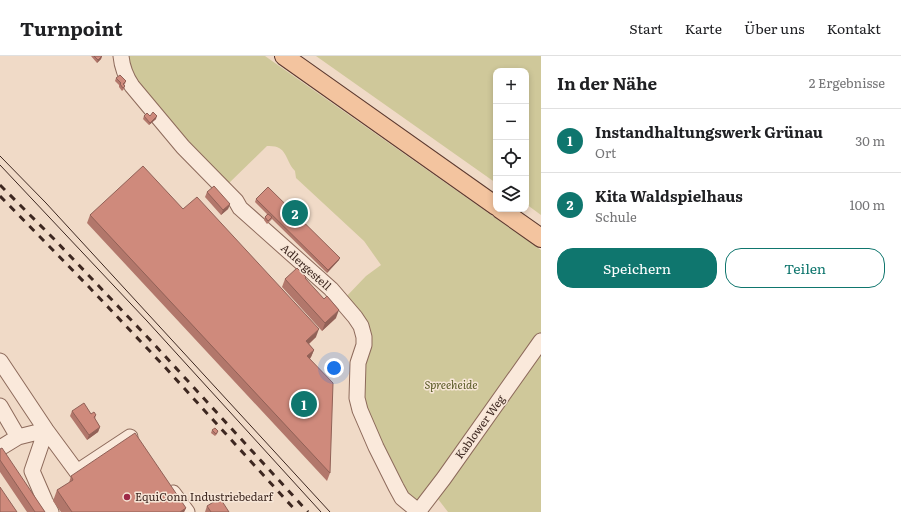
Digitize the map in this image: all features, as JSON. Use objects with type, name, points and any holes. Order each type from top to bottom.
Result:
[{"type":"main road","points":[[284,56],[493,204]]},
{"type":"main road","points":[[504,212],[541,238]]},
{"type":"street","name":"Adlergestell","points":[[121,56],[121,63],[126,77],[132,86],[183,147],[236,201],[240,208],[331,289],[361,326],[364,337],[364,345],[358,364],[357,398],[360,410],[376,447],[402,498],[418,512]]},
{"type":"street","name":"Kablower Weg","points":[[418,512],[444,478],[541,341]]},
{"type":"street","points":[[0,361],[46,430],[77,472],[131,436],[141,449]]},
{"type":"street","points":[[0,406],[18,437]]},
{"type":"street","points":[[0,448],[18,437],[46,430]]},
{"type":"street","points":[[46,430],[32,471],[45,501],[52,512]]},
{"type":"street","points":[[164,480],[187,512]]},
{"type":"green space","name":"Spreeheide","points":[[124,56],[265,56],[541,250],[541,512],[448,512],[438,499],[412,500],[405,496],[362,406],[360,384],[368,342],[344,299],[366,276],[381,265],[364,241],[296,178],[295,171],[285,154],[279,148],[267,146],[227,185],[135,84]]},
{"type":"green space","points":[[316,56],[541,56],[541,215],[529,206],[529,68],[493,68],[493,181]]},
{"type":"building","points":[[94,56],[102,56],[98,60]]},
{"type":"building","points":[[120,75],[126,81],[123,84],[125,86],[123,88],[120,84],[121,83],[116,78]]},
{"type":"building","points":[[153,112],[157,116],[150,123],[144,116],[147,113],[150,116]]},
{"type":"building","points":[[143,166],[183,209],[197,197],[319,329],[306,341],[314,350],[307,356],[333,383],[330,473],[90,215]]},
{"type":"building","points":[[214,186],[230,204],[223,210],[207,192]]},
{"type":"building","points":[[268,187],[340,258],[328,270],[256,199]]},
{"type":"building","points":[[268,214],[272,217],[268,221],[265,217]]},
{"type":"building","points":[[297,268],[324,299],[327,296],[339,310],[325,323],[285,279]]},
{"type":"building","points":[[84,403],[91,414],[94,412],[96,415],[94,417],[100,427],[89,435],[72,411]]},
{"type":"building","points":[[215,428],[218,431],[216,434],[212,430]]},
{"type":"building","points":[[135,433],[186,508],[180,512],[72,512],[57,490],[73,480],[71,476]]},
{"type":"building","points":[[2,448],[45,512],[35,512],[0,460],[0,449]]},
{"type":"building","points":[[0,487],[17,512],[0,512]]},
{"type":"building","points":[[220,498],[229,512],[211,512],[207,506]]},
{"type":"tram line","points":[[0,156],[46,203],[330,512]]},
{"type":"tram line","points":[[0,165],[147,321],[321,512]]},
{"type":"railway","points":[[0,185],[54,239],[153,343],[308,512]]},
{"type":"railway","points":[[0,196],[163,365],[297,512]]},
{"type":"place","name":"Kita Waldspielhaus","points":[[295,213]]},
{"type":"place","name":"Instandhaltungswerk Grünau","points":[[304,404]]},
{"type":"place","name":"EquiConn Industriebedarf","points":[[127,497]]}]
